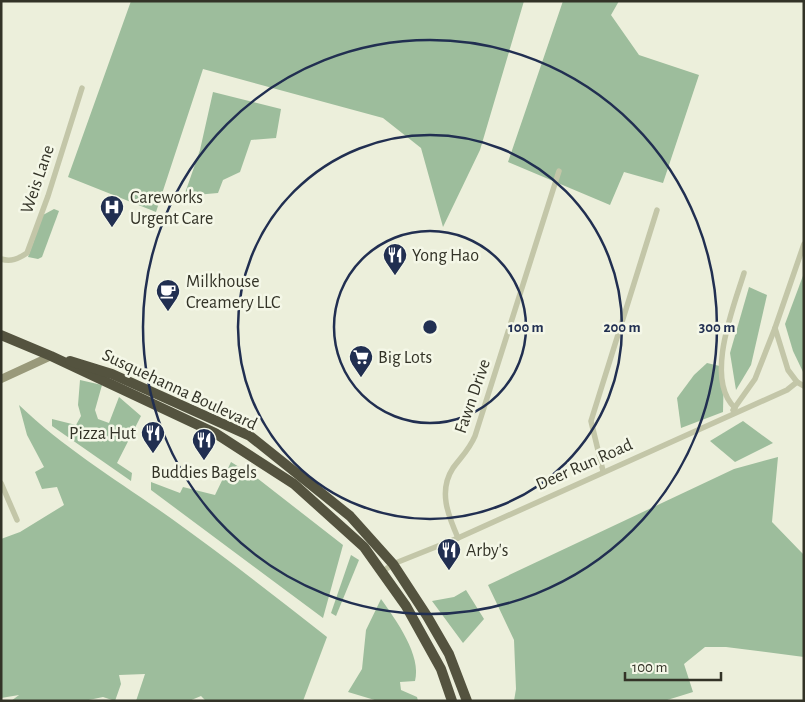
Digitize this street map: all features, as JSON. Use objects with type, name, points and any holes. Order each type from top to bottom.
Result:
[{"type":"highway","name":"Susquehanna Boulevard","points":[[1,335],[51,356],[214,433],[294,484],[364,547],[406,606],[426,640],[441,669],[452,701]]},
{"type":"highway","name":"Susquehanna Boulevard","points":[[51,356],[89,365],[112,374],[250,436],[350,516],[393,564],[427,616],[449,654],[467,701]]},
{"type":"street","name":"Weis Lane","points":[[1,259],[8,261],[19,258],[27,253],[48,196],[82,88]]},
{"type":"street","name":"Fawn Drive","points":[[458,538],[446,510],[447,480],[454,467],[469,450],[475,436],[559,171]]},
{"type":"street","points":[[603,471],[591,421],[657,210]]},
{"type":"street","points":[[729,416],[755,379],[804,244]]},
{"type":"street","points":[[734,408],[727,397],[720,359],[726,329],[744,273]]},
{"type":"street","points":[[775,328],[784,362],[798,382],[804,386]]},
{"type":"street","points":[[1,379],[51,356]]},
{"type":"street","name":"Deer Run Road","points":[[382,572],[393,564],[458,538],[603,471],[787,390],[798,382]]},
{"type":"street","points":[[1,483],[17,520]]},
{"type":"green space","points":[[131,1],[524,1],[480,150],[443,227],[421,148],[383,118],[203,69],[156,212],[68,177]]},
{"type":"green space","points":[[563,1],[619,1],[611,15],[639,55],[699,75],[663,183],[624,172],[610,205],[508,162]]},
{"type":"green space","points":[[213,92],[281,109],[276,138],[251,140],[240,172],[223,180],[218,193],[184,196],[200,150]]},
{"type":"green space","points":[[54,209],[59,211],[42,257],[38,259],[28,257],[43,215]]},
{"type":"green space","points":[[804,273],[804,374],[793,351],[785,324]]},
{"type":"green space","points":[[749,287],[767,295],[751,365],[736,390],[730,353]]},
{"type":"green space","points":[[707,363],[724,367],[723,412],[681,428],[677,398],[694,375]]},
{"type":"green space","points":[[80,380],[102,385],[95,410],[98,419],[109,423],[119,397],[141,416],[117,463],[132,473],[131,481],[52,426],[52,419],[76,425],[81,416],[78,405]]},
{"type":"green space","points":[[19,405],[55,437],[192,533],[327,637],[303,701],[206,701],[201,696],[189,701],[136,701],[145,674],[119,675],[121,684],[115,701],[103,697],[84,701],[11,701],[19,695],[1,698],[1,539],[20,532],[64,505],[57,487],[42,489],[35,472],[44,467],[27,435]]},
{"type":"green space","points":[[743,421],[773,443],[735,462],[710,441]]},
{"type":"green space","points":[[778,457],[772,522],[804,555],[804,657],[726,647],[705,647],[684,664],[693,692],[664,701],[514,701],[516,689],[514,640],[488,585],[734,469]]},
{"type":"green space","points":[[231,462],[257,478],[343,545],[323,618],[151,490],[151,482],[180,493],[183,487],[215,495]]},
{"type":"green space","points":[[351,555],[359,560],[336,616],[331,613]]},
{"type":"green space","points":[[466,590],[484,619],[463,643],[432,601],[454,597]]},
{"type":"green space","points":[[381,599],[406,638],[415,661],[415,681],[400,682],[401,690],[417,697],[418,701],[378,701],[348,692],[362,669],[366,630]]},
{"type":"place","name":"Careworks Urgent Care","points":[[112,228]]},
{"type":"place","name":"Yong Hao","points":[[395,276]]},
{"type":"place","name":"Milkhouse Creamery LLC","points":[[168,312]]},
{"type":"place","name":"Big Lots","points":[[361,378]]},
{"type":"place","name":"Pizza Hut","points":[[153,454]]},
{"type":"place","name":"Buddies Bagels","points":[[204,461]]},
{"type":"place","name":"Arby's","points":[[449,571]]}]
